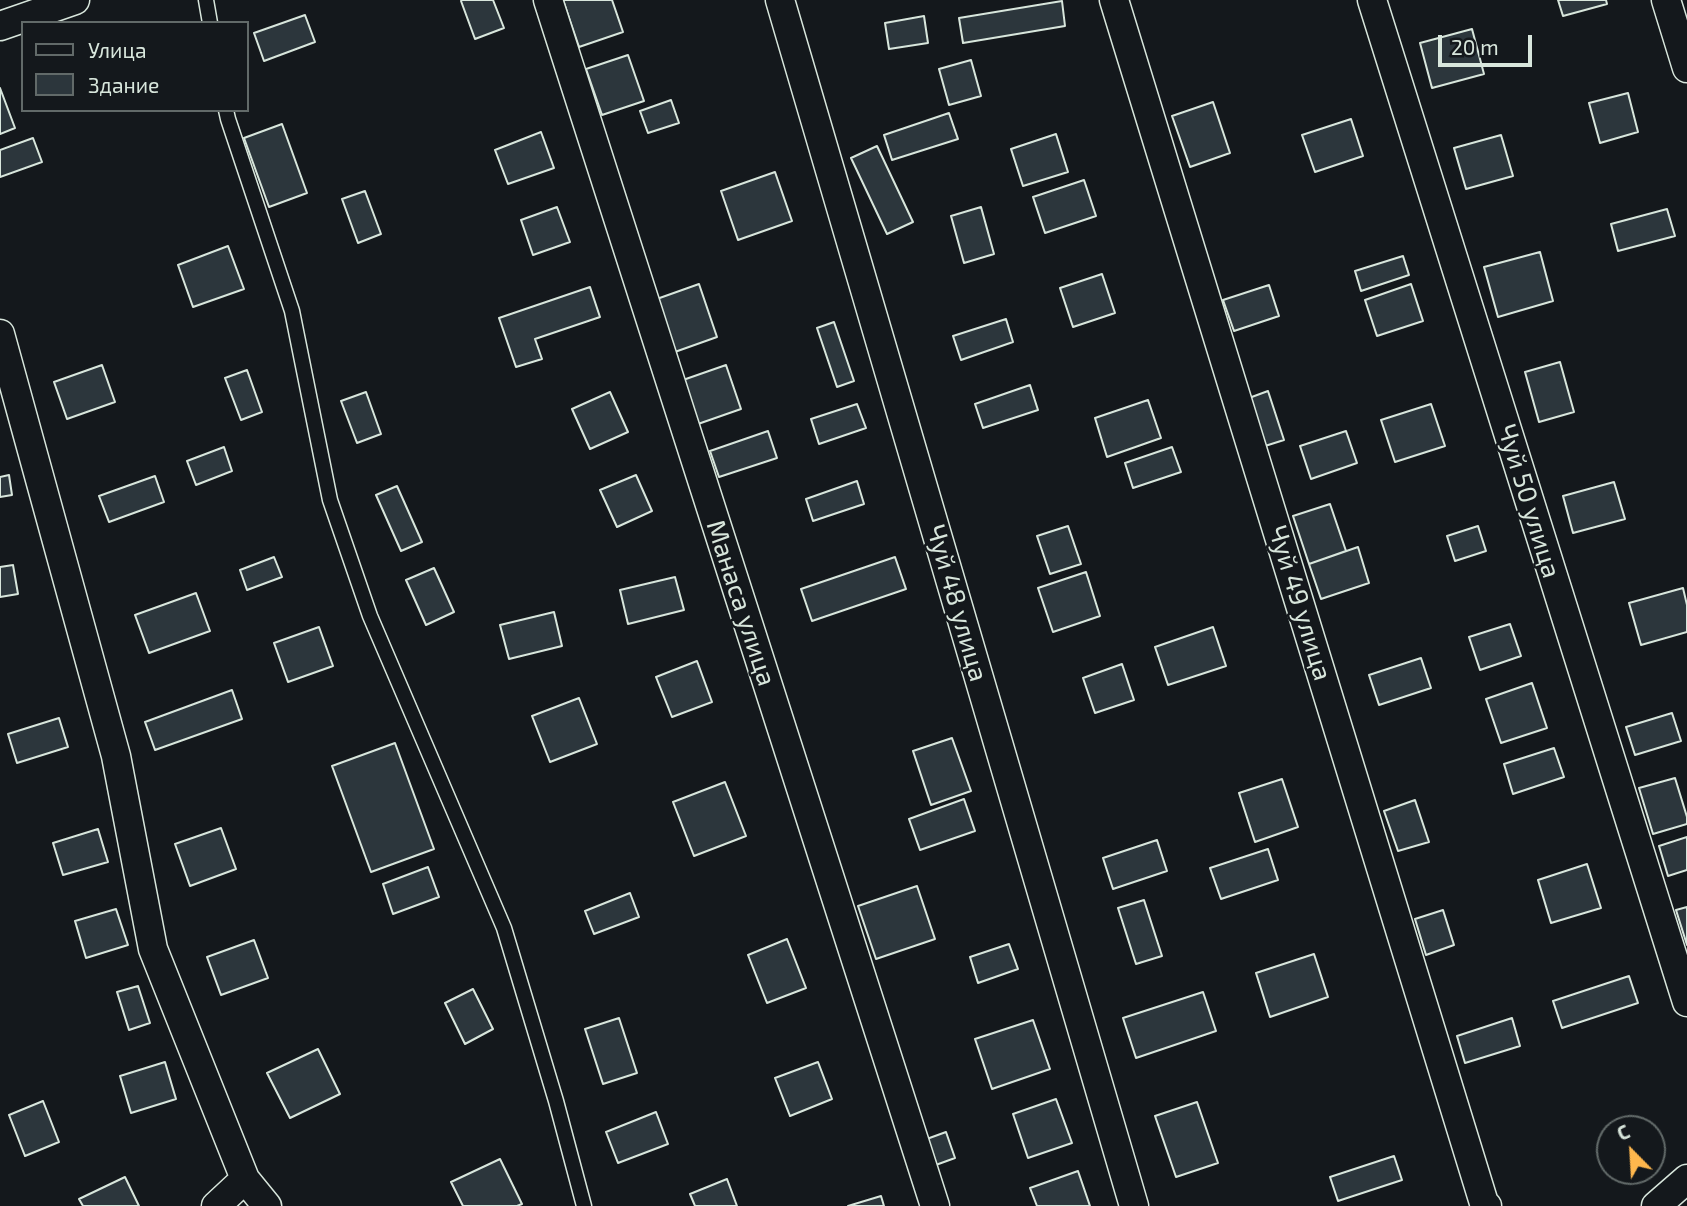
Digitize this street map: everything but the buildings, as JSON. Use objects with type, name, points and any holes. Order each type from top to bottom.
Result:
[{"type":"street","points":[[0,26],[75,0]]},
{"type":"street","name":"Манаса улица","points":[[548,0],[935,1206]]},
{"type":"street","name":"Чуй 48 улица","points":[[779,0],[1134,1206]]},
{"type":"street","name":"Чуй 49 улица","points":[[1114,0],[1487,1206]]},
{"type":"street","name":"Чуй 50 улица","points":[[1372,0],[1687,1002]]},
{"type":"street","points":[[1665,0],[1687,68]]},
{"type":"street","points":[[0,334],[116,756],[153,948],[246,1180],[267,1206]]},
{"type":"street","points":[[1657,1206],[1687,1178]]},
{"type":"street","points":[[216,1206],[246,1180]]},
{"type":"lane","points":[[206,0],[210,21]]},
{"type":"lane","points":[[226,112],[292,311],[330,500],[370,615],[504,928],[556,1101],[584,1206]]}]
